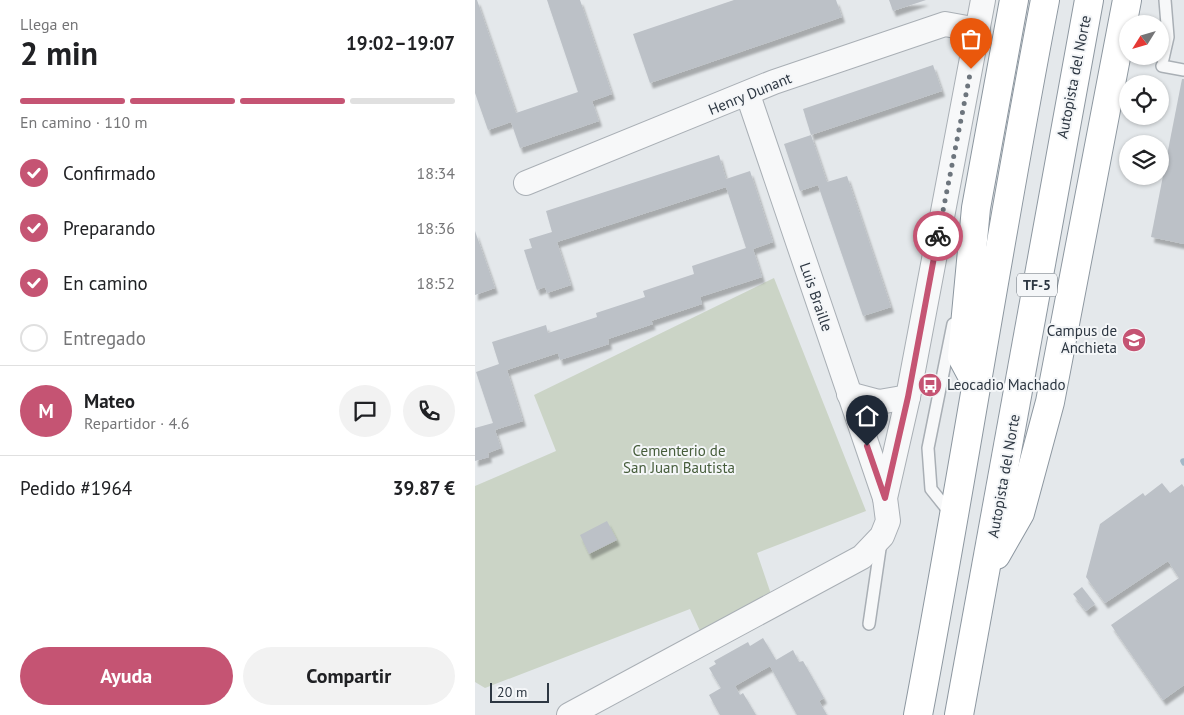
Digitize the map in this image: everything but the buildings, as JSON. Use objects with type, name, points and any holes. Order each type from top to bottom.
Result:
[{"type":"highway","points":[[993,108],[1008,0]]},
{"type":"highway","points":[[977,385],[963,357],[976,208],[1014,0]]},
{"type":"highway","name":"TF-5","points":[[918,715],[955,520],[1014,164],[1045,0]]},
{"type":"highway","name":"Autopista del Norte","points":[[959,715],[987,571],[1055,176],[1089,0]]},
{"type":"highway","points":[[987,571],[1020,513],[1050,402],[1127,0]]},
{"type":"street","points":[[569,715],[862,557],[882,536],[888,521],[885,498],[908,397],[983,0]]},
{"type":"street","name":"Henry Dunant","points":[[526,183],[748,95],[774,82],[945,24],[978,30]]},
{"type":"street","name":"Luis Braille","points":[[748,95],[885,498]]},
{"type":"street","points":[[849,394],[879,402],[908,397]]},
{"type":"lane","points":[[1165,0],[1168,37],[1163,62],[1184,70]]},
{"type":"lane","points":[[955,520],[931,489],[928,448],[953,320],[971,263]]},
{"type":"lane","points":[[869,624],[882,536]]},
{"type":"green space","name":"Cementerio de San Juan Bautista","points":[[774,278],[866,511],[757,553],[772,597],[701,633],[690,609],[485,688],[475,682],[475,486],[556,451],[534,395]]},
{"type":"way so far","points":[[938,236],[971,69]]},
{"type":"place","name":"Campus de Anchieta","points":[[1134,340]]},
{"type":"place","name":"Leocadio Machado","points":[[930,385]]},
{"type":"route","points":[[867,446],[885,498],[908,397],[938,236]]}]
